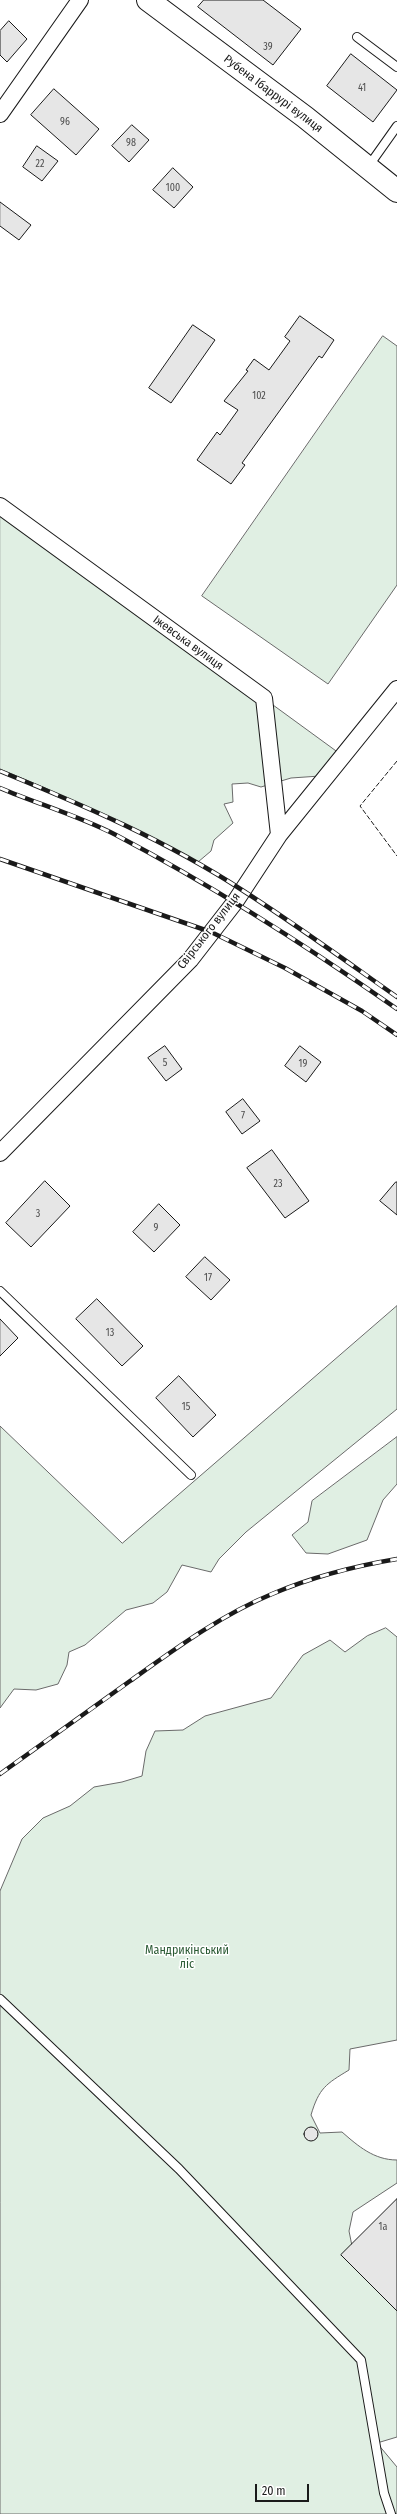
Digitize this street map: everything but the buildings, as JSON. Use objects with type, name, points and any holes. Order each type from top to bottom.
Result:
[{"type":"main road","name":"Рубена Ібаррурі вулиця","points":[[148,0],[397,191]]},
{"type":"street","points":[[0,114],[80,0]]},
{"type":"street","name":"Іжевська вулиця","points":[[0,506],[264,698],[279,835]]},
{"type":"street","name":"Свірського вулиця","points":[[0,1153],[190,960],[235,902],[279,835],[397,689]]},
{"type":"lane","points":[[357,37],[397,66]]},
{"type":"lane","points":[[368,168],[397,126]]},
{"type":"lane","points":[[0,1291],[191,1475]]},
{"type":"lane","points":[[0,1999],[178,2169],[361,2360],[384,2493],[391,2514]]},
{"type":"green space","points":[[383,336],[397,346],[397,585],[328,684],[202,596]]},
{"type":"green space","points":[[0,506],[343,756],[320,776],[291,778],[261,787],[248,783],[232,784],[233,802],[224,804],[233,823],[214,840],[211,851],[198,862],[45,788],[0,769]]},
{"type":"green space","points":[[397,1306],[397,1409],[246,1532],[219,1559],[211,1572],[182,1565],[167,1592],[153,1603],[126,1610],[85,1645],[69,1652],[67,1665],[58,1684],[36,1690],[14,1689],[0,1708],[0,1426],[122,1543]]},
{"type":"green space","points":[[397,1437],[397,1484],[383,1500],[367,1540],[328,1554],[306,1553],[292,1535],[308,1522],[312,1501]]},
{"type":"green space","name":"Мандрикінський ліс","points":[[386,1628],[397,1637],[397,2040],[350,2049],[349,2070],[334,2079],[324,2088],[317,2099],[311,2115],[320,2133],[342,2132],[360,2147],[374,2155],[381,2158],[397,2160],[397,2183],[353,2212],[349,2231],[353,2251],[397,2300],[397,2437],[377,2443],[397,2467],[397,2514],[0,2514],[0,1891],[22,1839],[43,1818],[70,1806],[94,1787],[122,1782],[142,1776],[146,1751],[155,1731],[183,1730],[205,1716],[271,1698],[303,1655],[330,1640],[345,1652],[367,1636]]},
{"type":"railway","points":[[0,771],[124,825],[213,872],[262,903],[397,997]]},
{"type":"railway","points":[[0,788],[102,828],[188,875],[329,962],[397,1009]]},
{"type":"railway","points":[[0,859],[211,932],[285,968],[362,1011],[397,1035]]},
{"type":"railway","points":[[0,1774],[199,1633],[253,1602],[318,1577],[365,1565],[397,1559]]},
{"type":"fence","points":[[397,761],[360,806],[397,856]]}]
